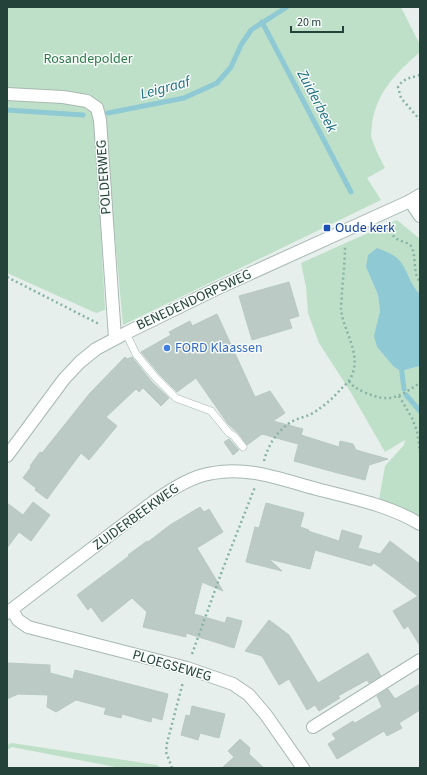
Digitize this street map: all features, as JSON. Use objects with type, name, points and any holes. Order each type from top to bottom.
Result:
[{"type":"street","name":"POLDERWEG","points":[[7,94],[63,97],[88,101],[97,108],[100,120],[121,335]]},
{"type":"street","name":"BENEDENDORPSWEG","points":[[7,456],[64,379],[80,362],[96,349],[121,335],[216,289],[415,198]]},
{"type":"street","points":[[415,198],[420,216]]},
{"type":"street","name":"ZUIDERBEEKWEG","points":[[9,612],[153,502],[174,488],[192,479],[211,473],[231,470],[260,474],[373,504],[420,524]]},
{"type":"street","name":"PLOEGSEWEG","points":[[9,612],[28,628],[187,668],[233,684],[249,695],[266,715],[303,768]]},
{"type":"street","points":[[313,727],[420,660]]},
{"type":"lane","points":[[121,335],[156,378],[176,398],[211,411],[228,433],[234,436],[243,447]]},
{"type":"path","points":[[420,75],[406,78],[398,87],[401,98],[420,120]]},
{"type":"path","points":[[379,215],[386,228],[393,236],[412,247],[416,275],[420,282]]},
{"type":"path","points":[[172,768],[166,752],[167,743],[187,668],[222,571],[260,474],[266,451],[271,441],[278,433],[291,422],[311,414],[328,403],[349,381],[353,374],[354,350],[341,309],[345,256],[345,243],[342,232]]},
{"type":"path","points":[[7,277],[121,335]]},
{"type":"path","points":[[349,381],[353,386],[369,394],[385,399],[399,396],[420,383]]},
{"type":"path","points":[[399,396],[412,418],[417,431],[420,452]]},
{"type":"green space","name":"Rosandepolder","points":[[7,7],[401,7],[420,45],[420,52],[403,67],[389,84],[378,102],[374,113],[371,136],[385,168],[367,178],[381,200],[123,325],[104,119],[95,121],[105,310],[96,313],[7,273],[7,106],[10,106],[7,105]]},
{"type":"green space","points":[[397,220],[420,239],[420,294],[411,283],[399,261],[366,267],[378,295],[380,311],[377,324],[377,347],[394,367],[401,371],[420,366],[420,516],[402,507],[379,500],[385,466],[404,445],[405,440],[385,452],[350,391],[319,343],[308,313],[306,287],[301,263]]},
{"type":"green space","points":[[12,743],[157,765],[161,768],[120,768],[12,747],[7,750],[7,745]]},
{"type":"water","points":[[377,248],[392,255],[400,261],[420,294],[420,366],[401,371],[394,367],[377,347],[374,336],[380,311],[378,295],[366,267],[368,255]]},
{"type":"building","points":[[289,282],[299,316],[289,319],[292,328],[252,340],[239,296]]},
{"type":"building","points":[[217,314],[255,397],[270,391],[285,413],[273,421],[303,429],[298,444],[262,434],[247,445],[238,433],[228,424],[196,378],[177,392],[160,375],[141,352],[171,335],[169,332],[190,321],[192,326]]},
{"type":"building","points":[[125,357],[127,359],[132,357],[152,382],[169,398],[161,406],[143,388],[139,392],[136,389],[106,417],[117,426],[89,460],[81,453],[47,499],[23,478],[40,452],[42,453],[90,393]]},
{"type":"building","points":[[301,435],[339,447],[340,441],[353,444],[356,450],[388,459],[369,465],[365,480],[294,461]]},
{"type":"building","points":[[229,439],[239,450],[233,455],[224,442]]},
{"type":"building","points":[[33,502],[50,515],[31,541],[19,532],[7,548],[7,503],[23,515]]},
{"type":"building","points":[[266,503],[304,513],[300,527],[309,530],[308,531],[339,541],[342,530],[362,536],[358,548],[380,554],[390,541],[420,564],[420,646],[408,626],[404,629],[393,611],[418,596],[374,563],[371,566],[315,550],[310,569],[269,559],[282,571],[246,562],[255,527],[259,528]]},
{"type":"building","points":[[200,507],[204,512],[209,509],[223,532],[197,548],[223,591],[202,582],[194,614],[225,623],[227,617],[242,621],[234,648],[186,633],[186,637],[143,627],[147,612],[132,598],[102,622],[91,607],[88,610],[77,595],[147,541],[148,542],[170,525]]},
{"type":"building","points":[[269,620],[289,635],[318,683],[368,653],[381,676],[369,683],[367,680],[338,696],[340,698],[319,711],[315,705],[307,710],[289,679],[279,685],[262,656],[245,651]]},
{"type":"building","points":[[7,663],[50,665],[50,673],[73,679],[75,670],[168,694],[162,720],[152,717],[151,722],[122,714],[121,718],[104,714],[106,708],[76,700],[56,712],[47,707],[48,695],[18,694],[7,699]]},
{"type":"building","points":[[420,684],[420,710],[399,723],[402,728],[387,736],[384,731],[337,759],[328,744],[336,739],[332,734],[353,721],[355,723],[382,707],[377,696],[388,689],[395,699]]},
{"type":"building","points":[[192,706],[225,714],[219,738],[200,733],[198,740],[181,735],[186,715],[190,716]]},
{"type":"building","points":[[240,739],[250,748],[249,754],[264,768],[222,768],[234,757],[228,751]]},
{"type":"waterway","name":"Leigraaf","points":[[108,113],[184,98],[217,83],[231,67],[241,45],[251,30],[287,7]]},
{"type":"waterway","name":"Zuiderbeek","points":[[262,22],[351,192]]},
{"type":"waterway","name":"Leigraaf","points":[[7,110],[83,115]]},
{"type":"waterway","name":"Zuiderbeek","points":[[401,365],[404,389]]},
{"type":"waterway","name":"Zuiderbeek","points":[[406,395],[420,411]]},
{"type":"place","name":"Oude kerk","points":[[327,228]]},
{"type":"place","name":"FORD Klaassen","points":[[167,348]]}]
